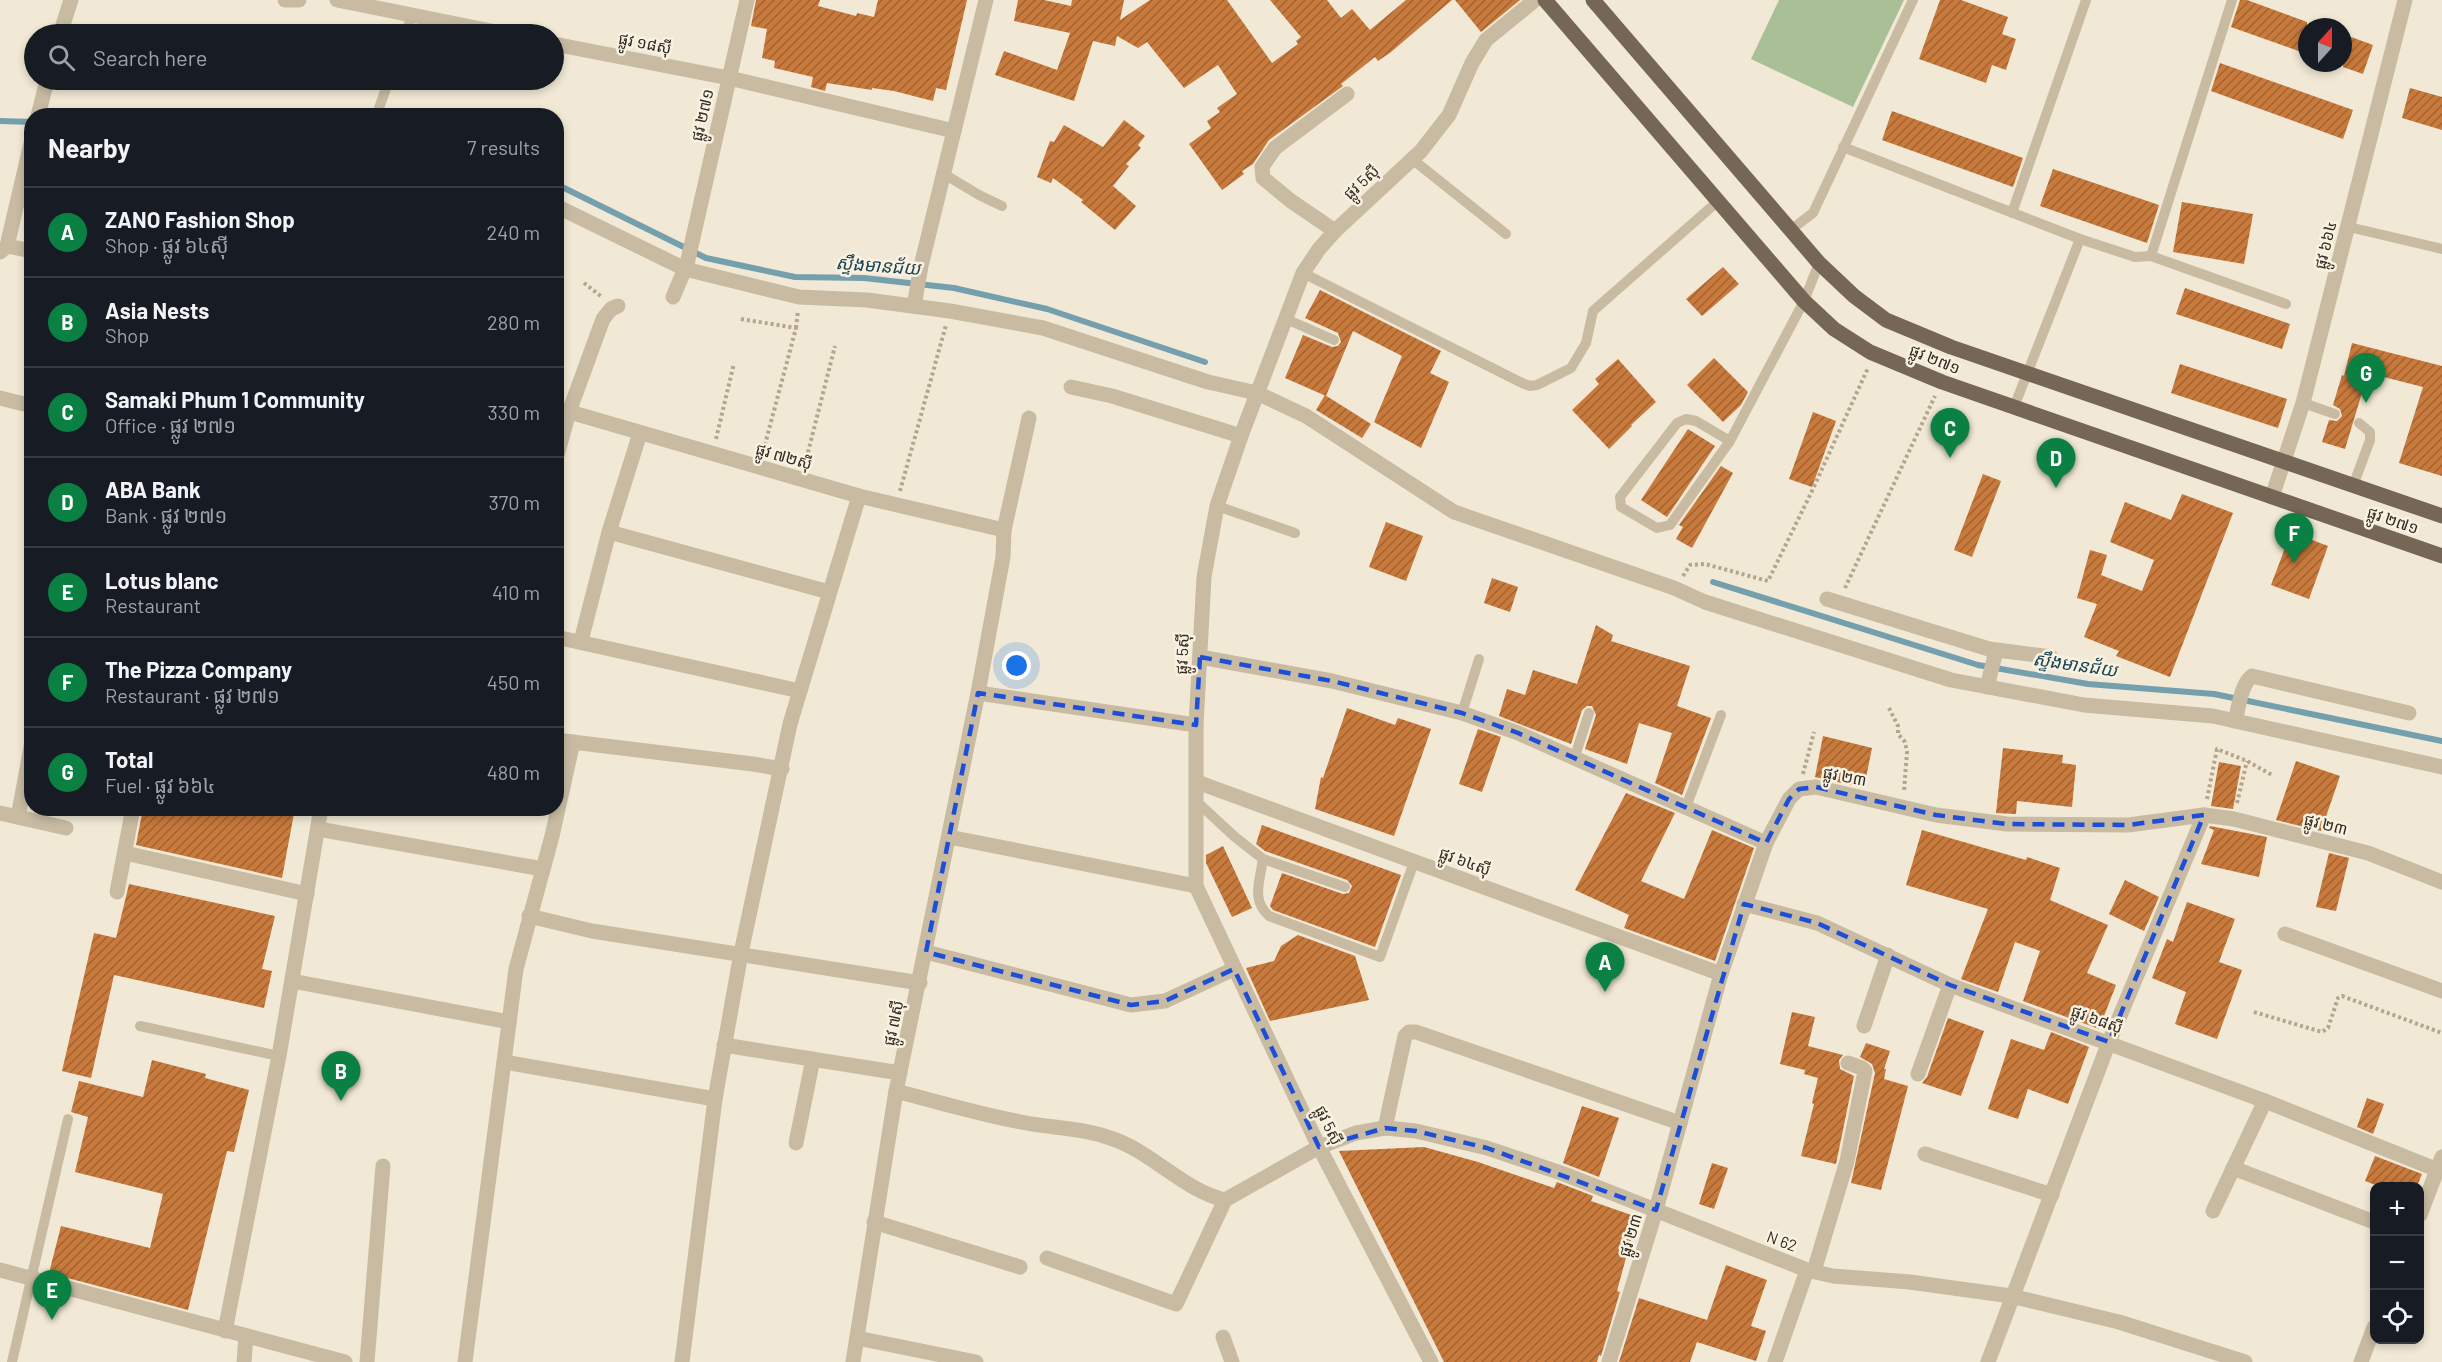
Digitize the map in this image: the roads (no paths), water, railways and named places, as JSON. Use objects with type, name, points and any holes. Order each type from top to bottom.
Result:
[{"type":"main road","name":"ផ្លូវ ២៧១","points":[[1545,0],[1804,301],[1834,329],[1874,354],[1942,382],[2442,556]]},
{"type":"main road","name":"ផ្លូវ ២៧១","points":[[1593,0],[1789,231],[1854,296],[1886,320],[1951,347],[2442,516]]},
{"type":"street","points":[[285,0],[299,0]]},
{"type":"street","points":[[337,0],[454,24]]},
{"type":"street","name":"ផ្លូវ ២៧១","points":[[673,297],[686,267],[693,239],[747,0]]},
{"type":"street","points":[[915,300],[986,0]]},
{"type":"street","name":"ផ្លូវ 5ស៊ី","points":[[1431,1362],[1319,1147],[1196,886],[1196,725],[1203,577],[1217,506],[1257,393],[1304,273],[1318,249],[1335,231],[1421,151],[1449,115],[1472,63],[1486,40],[1535,0]]},
{"type":"street","name":"ផ្លូវ ៦៦៤","points":[[2272,497],[2303,403],[2405,0]]},
{"type":"street","points":[[62,24],[67,1]]},
{"type":"street","name":"ផ្លូវ ១៨ស៊ី","points":[[564,46],[729,78],[954,131]]},
{"type":"street","points":[[40,108],[44,90]]},
{"type":"street","points":[[1335,231],[1291,201],[1263,178],[1262,167],[1275,148],[1347,94]]},
{"type":"street","points":[[24,169],[3,249],[24,250]]},
{"type":"street","points":[[564,210],[686,267],[799,297],[915,300],[950,311],[1043,328],[1208,382],[1257,393],[1306,416],[1454,512],[1674,588],[1705,602],[1951,680],[1989,682],[2084,705],[2213,716],[2236,715],[2442,767]]},
{"type":"street","points":[[564,408],[603,319],[611,309],[618,306]]},
{"type":"street","points":[[1071,387],[1112,396],[1241,436]]},
{"type":"street","points":[[0,398],[24,404]]},
{"type":"street","name":"ផ្លូវ ៧២ស៊ី","points":[[564,410],[859,496],[1004,530]]},
{"type":"street","name":"ផ្លូវ ៧ស៊ី","points":[[853,1362],[896,1091],[978,693],[1003,557],[1004,530],[1029,418]]},
{"type":"street","points":[[581,641],[609,532],[640,433]]},
{"type":"street","points":[[682,1362],[715,1100],[741,953],[800,691],[859,496]]},
{"type":"street","points":[[609,532],[829,592]]},
{"type":"street","points":[[1832,600],[1995,654],[2051,657]]},
{"type":"street","points":[[564,638],[800,691]]},
{"type":"street","points":[[1989,682],[1995,654]]},
{"type":"street","points":[[1200,657],[1332,681],[1462,712],[1518,733],[1766,843]]},
{"type":"street","points":[[2236,715],[2248,678],[2258,676],[2409,712]]},
{"type":"street","points":[[978,693],[1196,725]]},
{"type":"street","points":[[564,741],[782,769]]},
{"type":"street","points":[[564,780],[573,742]]},
{"type":"street","name":"ផ្លូវ ៦៤ស៊ី","points":[[1197,782],[1721,974]]},
{"type":"street","points":[[18,817],[24,785]]},
{"type":"street","name":"ផ្លូវ ២៣","points":[[1610,1362],[1656,1210],[1721,974],[1744,904],[1766,843],[1789,799],[1799,789],[1816,788],[1936,815],[2007,824],[2128,825],[2204,815],[2234,819],[2368,854],[2442,882]]},
{"type":"street","points":[[0,813],[66,828]]},
{"type":"street","points":[[1988,1362],[2011,1296],[2052,1195],[2109,1042],[2204,815]]},
{"type":"street","points":[[117,892],[132,816]]},
{"type":"street","points":[[225,1331],[279,1056],[320,816]]},
{"type":"street","points":[[465,1362],[516,969],[556,816]]},
{"type":"street","points":[[318,829],[543,869]]},
{"type":"street","points":[[949,837],[1196,886]]},
{"type":"street","points":[[125,853],[307,894]]},
{"type":"street","name":"ផ្លូវ ៦៨ស៊ី","points":[[1744,904],[1817,923],[1950,985],[2440,1164]]},
{"type":"street","points":[[529,916],[592,931],[920,983]]},
{"type":"street","points":[[2285,934],[2442,991]]},
{"type":"street","points":[[926,952],[1131,1005],[1166,1001],[1234,969]]},
{"type":"street","points":[[1864,1026],[1888,955]]},
{"type":"street","points":[[292,981],[509,1022]]},
{"type":"street","points":[[1918,1074],[1950,985]]},
{"type":"street","points":[[1385,1128],[1405,1036],[1409,1032],[1416,1032],[1680,1123]]},
{"type":"street","points":[[724,1045],[900,1073]]},
{"type":"street","points":[[796,1143],[813,1059]]},
{"type":"street","points":[[504,1062],[715,1100]]},
{"type":"street","points":[[1775,1362],[1810,1270],[1847,1161],[1865,1071],[1848,1063]]},
{"type":"street","points":[[896,1091],[1023,1123],[1080,1129],[1118,1140],[1154,1159],[1202,1192],[1225,1200],[1176,1304],[1047,1258]]},
{"type":"street","points":[[2213,1211],[2265,1101]]},
{"type":"street","name":"N 62","points":[[1225,1200],[1319,1147],[1356,1133],[1385,1128],[1416,1131],[1487,1148],[1563,1174],[1810,1270],[1833,1276],[1910,1282],[2011,1296],[2118,1322],[2245,1362]]},
{"type":"street","points":[[1925,1154],[2052,1195]]},
{"type":"street","points":[[2424,1205],[2440,1164]]},
{"type":"street","points":[[367,1362],[383,1166]]},
{"type":"street","points":[[2233,1168],[2370,1220]]},
{"type":"street","points":[[874,1222],[1020,1267]]},
{"type":"street","points":[[0,1270],[345,1362]]},
{"type":"street","points":[[244,1362],[246,1337]]},
{"type":"street","points":[[1222,1337],[1232,1362]]},
{"type":"street","points":[[857,1338],[976,1362]]},
{"type":"street","points":[[2361,1362],[2370,1338]]},
{"type":"lane","points":[[1789,231],[1813,213],[1913,0]]},
{"type":"lane","points":[[2012,213],[2086,0]]},
{"type":"lane","points":[[2151,256],[2232,0]]},
{"type":"lane","points":[[409,24],[412,16]]},
{"type":"lane","points":[[379,108],[385,90]]},
{"type":"lane","points":[[1843,147],[2080,239],[2135,257],[2151,256],[2286,304]]},
{"type":"lane","points":[[1412,159],[1506,234]]},
{"type":"lane","points":[[944,174],[1002,206]]},
{"type":"lane","points":[[1304,273],[1522,383],[1530,386],[1537,385],[1571,368],[1586,343],[1593,311],[1717,202]]},
{"type":"lane","points":[[2349,226],[2442,249]]},
{"type":"lane","points":[[2014,407],[2080,239]]},
{"type":"lane","points":[[1730,441],[1696,421],[1686,418],[1677,423],[1620,497],[1621,507],[1657,528],[1670,525],[1730,441],[1804,301],[1819,263]]},
{"type":"lane","points":[[1286,319],[1334,340]]},
{"type":"lane","points":[[2303,403],[2335,414]]},
{"type":"lane","points":[[2353,486],[2370,440],[2370,432],[2359,423]]},
{"type":"lane","points":[[1217,506],[1295,533]]},
{"type":"lane","points":[[1462,712],[1479,658]]},
{"type":"lane","points":[[1574,759],[1589,713]]},
{"type":"lane","points":[[1686,807],[1721,715]]},
{"type":"lane","points":[[1197,801],[1263,860],[1345,887]]},
{"type":"lane","points":[[1263,860],[1257,899],[1260,908],[1269,916],[1380,957],[1414,862]]},
{"type":"lane","points":[[140,1026],[279,1056]]},
{"type":"lane","points":[[12,1362],[68,1119]]},
{"type":"waterway","name":"ស្ទឹងមានជ័យ","points":[[0,121],[24,122]]},
{"type":"waterway","name":"ស្ទឹងមានជ័យ","points":[[564,188],[706,258],[795,277],[864,278],[954,288],[1047,309],[1205,362]]},
{"type":"waterway","name":"ស្ទឹងមានជ័យ","points":[[1713,582],[1978,665],[2088,684],[2214,694],[2442,741]]},
{"type":"place","name":"Total","points":[[2366,403]]},
{"type":"place","name":"Samaki Phum 1 Community","points":[[1950,458]]},
{"type":"place","name":"ABA Bank","points":[[2056,488]]},
{"type":"place","name":"The Pizza Company","points":[[2294,563]]},
{"type":"place","name":"ZANO Fashion Shop","points":[[1605,992]]},
{"type":"place","name":"Asia Nests","points":[[341,1101]]},
{"type":"place","name":"Lotus blanc","points":[[52,1320]]}]
